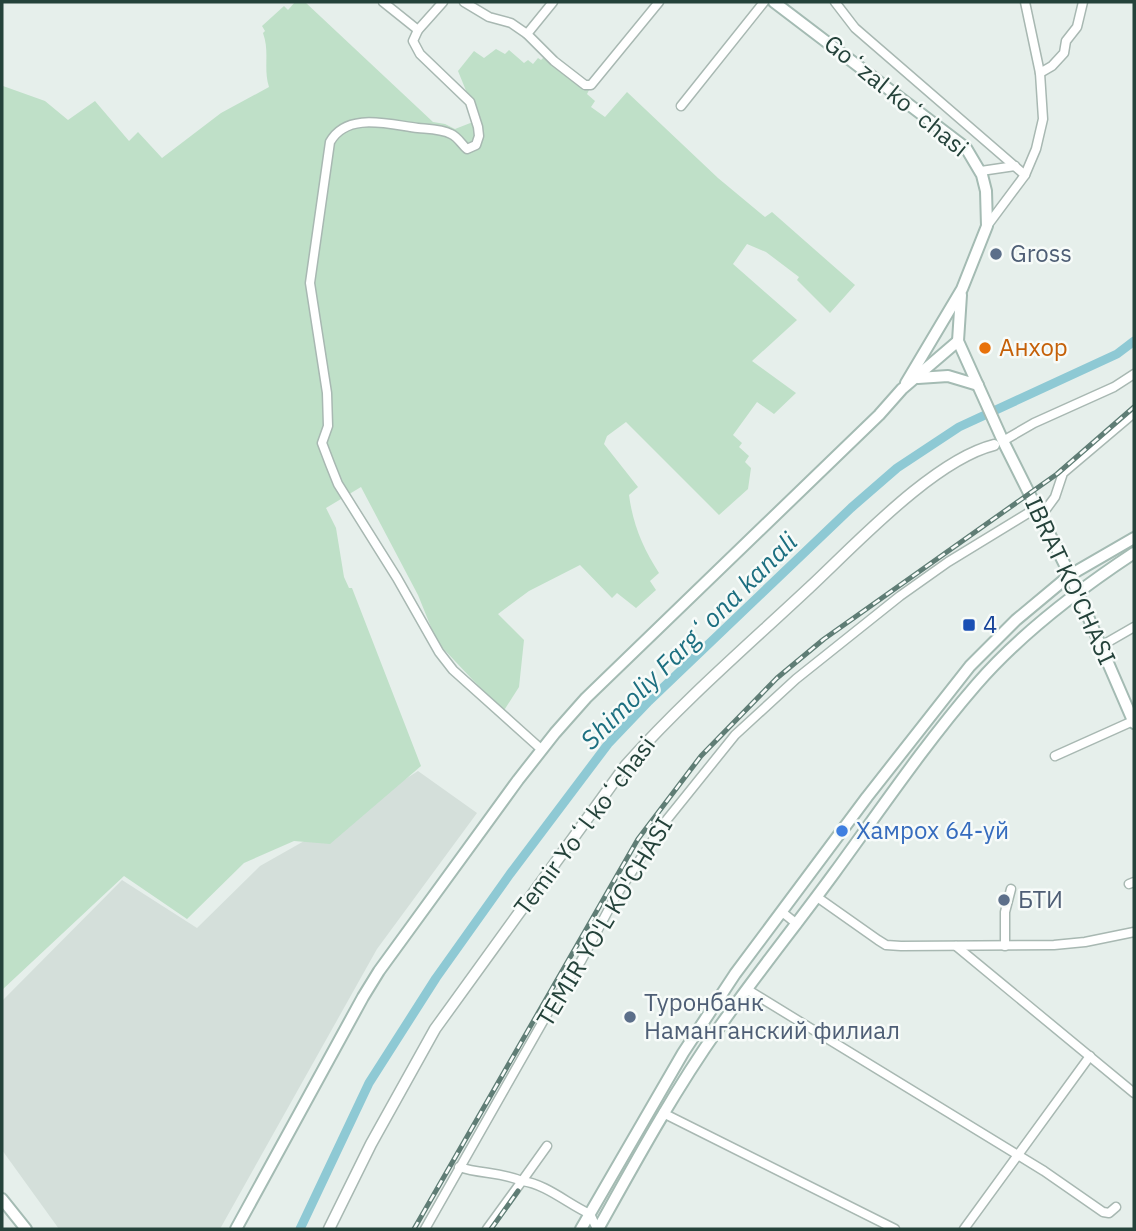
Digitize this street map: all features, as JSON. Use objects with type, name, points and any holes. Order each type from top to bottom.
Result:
[{"type":"main road","name":"Goʻzal koʻchasi","points":[[774,2],[966,148],[981,171],[986,191],[987,226],[962,289]]},
{"type":"main road","points":[[902,390],[962,289]]},
{"type":"main road","points":[[236,1229],[363,996],[541,749],[586,698],[902,390],[958,341],[962,289]]},
{"type":"main road","name":"IBRAT KO'CHASI","points":[[958,341],[980,389],[999,443],[1040,512],[1134,722]]},
{"type":"main road","points":[[918,378],[948,376],[980,389]]},
{"type":"main road","points":[[581,1229],[683,1052],[729,982],[867,797],[970,666],[1016,620],[1070,575],[1134,538]]},
{"type":"main road","points":[[597,1229],[663,1113],[719,1028],[976,685],[1006,654],[1078,593],[1134,553]]},
{"type":"main road","points":[[2,1199],[26,1229]]},
{"type":"street","points":[[383,2],[418,30]]},
{"type":"street","points":[[443,2],[418,30],[413,41],[470,102],[478,127],[478,140],[471,149],[467,149],[451,134],[390,123],[369,122],[342,129],[334,134],[330,142],[310,283],[327,393],[328,426],[322,443],[338,484],[439,652],[453,670],[541,749]]},
{"type":"street","points":[[464,2],[489,17],[511,23],[585,85],[590,85],[659,2]]},
{"type":"street","points":[[527,34],[553,2]]},
{"type":"street","points":[[681,106],[764,2]]},
{"type":"street","points":[[835,2],[855,28],[1025,175]]},
{"type":"street","points":[[987,226],[1025,175],[1036,149],[1043,119],[1040,73],[1026,2]]},
{"type":"street","points":[[1040,73],[1064,54],[1066,41],[1077,27],[1083,2]]},
{"type":"street","points":[[981,171],[1015,166]]},
{"type":"street","points":[[999,443],[1034,423],[1114,387],[1134,374]]},
{"type":"street","points":[[1040,512],[1055,497],[1063,473],[1134,413]]},
{"type":"street","name":"Temir Yoʻl koʻchasi","points":[[329,1229],[377,1132],[435,1029],[626,765],[692,695],[915,490],[963,457],[999,443]]},
{"type":"street","name":"TEMIR YO'L KO'CHASI","points":[[425,1229],[446,1196],[458,1167],[642,855],[735,735],[796,679],[900,596],[948,562],[1040,512]]},
{"type":"street","points":[[1101,646],[1134,627]]},
{"type":"street","points":[[1055,756],[1134,722]]},
{"type":"street","points":[[1005,946],[1005,912],[1011,889]]},
{"type":"street","points":[[817,897],[886,945],[1054,946],[1134,933]]},
{"type":"street","points":[[782,912],[797,924]]},
{"type":"street","points":[[956,946],[1134,1093]]},
{"type":"street","points":[[748,990],[1103,1212],[1109,1213],[1116,1207]]},
{"type":"street","points":[[964,1229],[1090,1056]]},
{"type":"street","points":[[663,1113],[895,1229]]},
{"type":"street","points":[[487,1229],[547,1146]]},
{"type":"street","points":[[458,1167],[471,1171],[502,1173],[538,1186],[590,1214],[597,1229]]},
{"type":"shaded area","points":[[418,771],[477,813],[377,949],[220,1229],[59,1229],[2,1150],[2,1001],[122,880],[197,928],[260,866],[336,823]]},
{"type":"green space","points":[[295,2],[305,2],[433,122],[455,129],[478,120],[458,71],[474,51],[484,58],[496,49],[505,54],[509,50],[524,63],[528,60],[533,64],[538,58],[541,60],[544,57],[589,90],[587,94],[595,101],[591,107],[605,117],[627,92],[718,178],[765,217],[772,212],[855,285],[830,313],[797,280],[799,277],[766,252],[747,244],[733,264],[797,320],[752,361],[796,393],[774,414],[757,402],[733,435],[742,443],[739,447],[749,456],[745,462],[751,468],[748,489],[719,515],[626,422],[607,436],[604,444],[638,487],[629,495],[639,536],[659,573],[650,581],[656,590],[636,608],[617,593],[612,598],[580,565],[529,591],[498,614],[524,640],[519,687],[503,712],[437,642],[418,595],[361,487],[326,508],[336,528],[344,577],[349,588],[352,588],[421,766],[330,844],[294,841],[244,863],[187,919],[124,876],[2,990],[2,76],[3,86],[45,101],[68,120],[95,101],[129,141],[138,132],[162,158],[221,113],[269,87],[263,33],[265,31],[262,26],[284,6],[288,10]]},
{"type":"waterway","name":"Shimoliy Fargʻona kanali","points":[[300,1229],[369,1083],[436,978],[608,744],[649,701],[851,508],[897,468],[959,427],[1117,354],[1134,341]]},
{"type":"railway","points":[[414,1229],[638,839],[701,756],[777,678],[824,639],[1057,474],[1134,407]]},
{"type":"railway","points":[[491,1229],[518,1191]]},
{"type":"place","name":"Gross","points":[[996,254]]},
{"type":"place","name":"Анхор","points":[[985,348]]},
{"type":"place","name":"4","points":[[969,625]]},
{"type":"place","name":"Хамрох 64-уй","points":[[842,831]]},
{"type":"place","name":"БТИ","points":[[1004,900]]},
{"type":"place","name":"Туронбанк Наманганский филиал","points":[[630,1017]]}]
